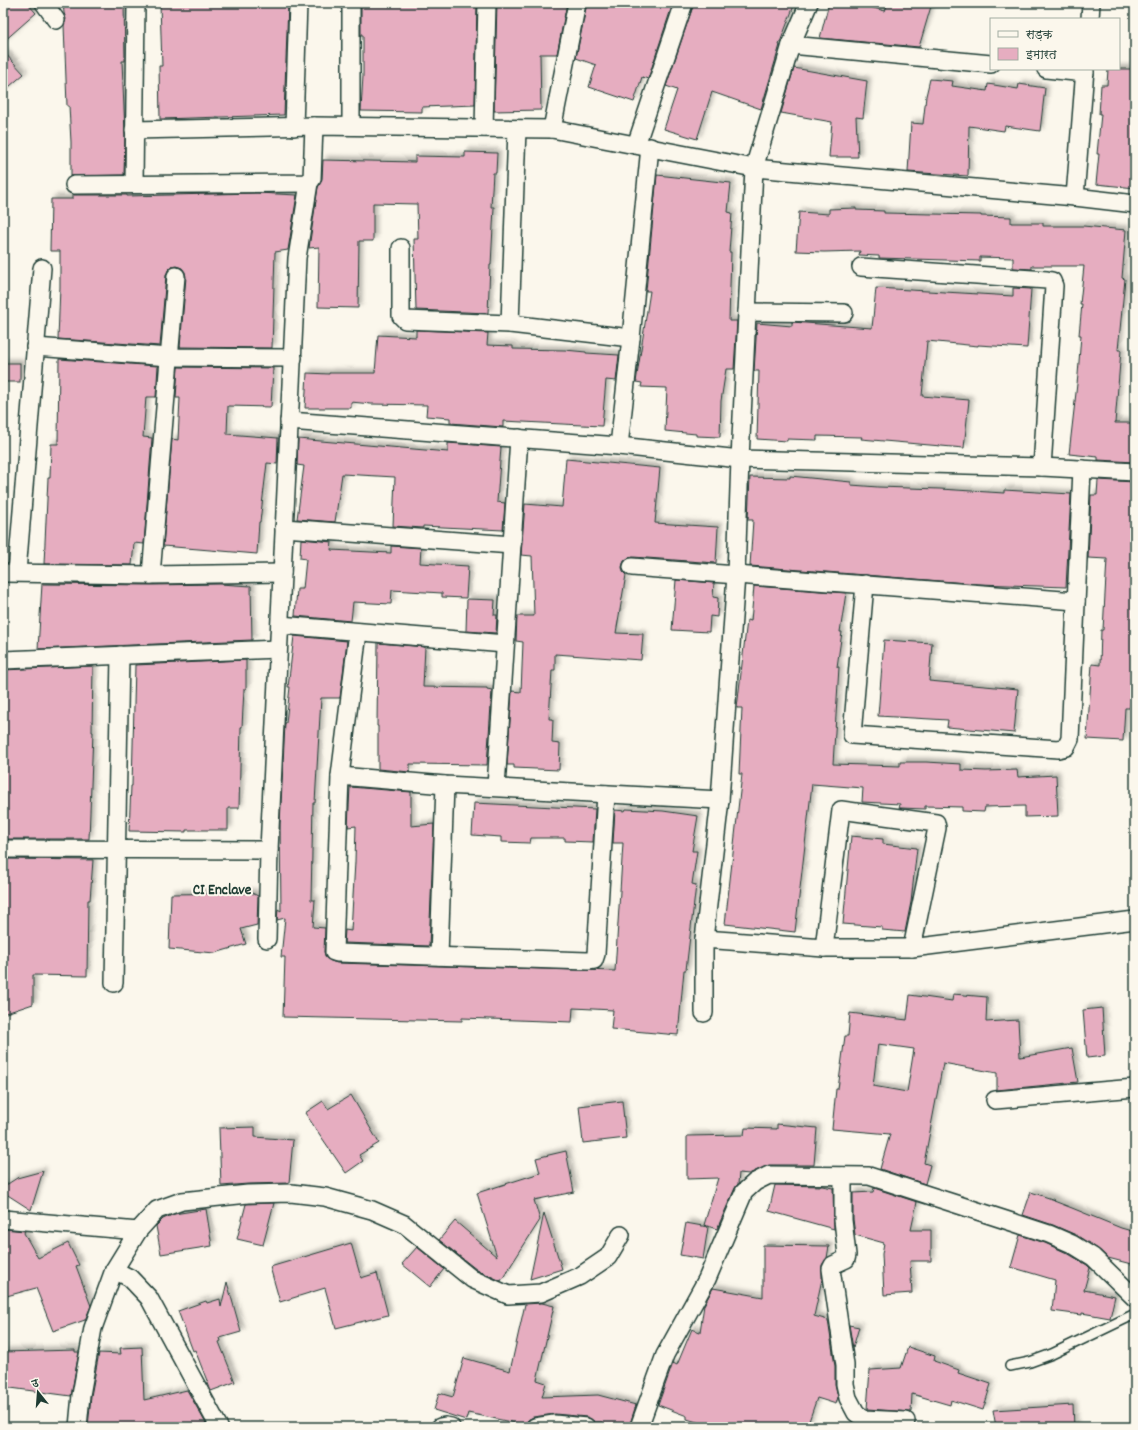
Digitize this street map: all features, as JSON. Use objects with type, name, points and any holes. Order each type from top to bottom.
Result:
[{"type":"street","points":[[44,3],[56,20]]},
{"type":"street","points":[[134,184],[136,3]]},
{"type":"street","points":[[294,127],[298,3]]},
{"type":"street","points":[[351,3],[351,126]]},
{"type":"street","points":[[484,128],[487,3]]},
{"type":"street","points":[[552,129],[576,3]]},
{"type":"street","points":[[619,446],[631,338],[643,146],[684,3]]},
{"type":"street","points":[[704,1013],[704,939],[720,800],[736,575],[754,168],[791,45],[809,3]]},
{"type":"street","points":[[1090,18],[1091,3]]},
{"type":"street","points":[[791,45],[990,64]]},
{"type":"street","points":[[1066,70],[1085,71],[1075,197]]},
{"type":"street","points":[[134,130],[314,126],[552,129],[754,168],[1075,197],[1135,204]]},
{"type":"street","points":[[267,939],[269,850],[297,258],[309,183],[312,179],[314,126]]},
{"type":"street","points":[[510,324],[517,128]]},
{"type":"street","points":[[74,185],[309,183]]},
{"type":"street","points":[[401,248],[401,316],[405,320],[510,324],[631,338]]},
{"type":"street","points":[[860,267],[1052,282],[1054,286],[1042,467]]},
{"type":"street","points":[[42,268],[35,347],[10,573],[151,575],[282,573]]},
{"type":"street","points":[[151,575],[176,276]]},
{"type":"street","points":[[747,312],[844,313]]},
{"type":"street","points":[[35,347],[169,357],[293,358]]},
{"type":"street","points":[[289,421],[619,446],[740,458],[1042,467],[1135,472]]},
{"type":"street","points":[[496,787],[519,438]]},
{"type":"street","points":[[865,584],[852,735],[1058,749],[1066,747],[1070,739],[1082,469]]},
{"type":"street","points":[[284,528],[512,545]]},
{"type":"street","points":[[632,567],[1076,601]]},
{"type":"street","points":[[280,625],[505,644]]},
{"type":"street","points":[[358,632],[340,776],[334,952],[337,954],[594,960],[596,954],[606,794]]},
{"type":"street","points":[[3,660],[278,649]]},
{"type":"street","points":[[114,983],[120,656]]},
{"type":"street","points":[[340,776],[445,785],[720,800]]},
{"type":"street","points":[[439,956],[445,785]]},
{"type":"street","points":[[824,948],[841,810],[936,823],[937,828],[912,948]]},
{"type":"street","points":[[3,849],[269,850]]},
{"type":"street","points":[[704,939],[824,948],[912,948],[1135,920]]},
{"type":"street","points":[[995,1100],[1135,1088]]},
{"type":"street","points":[[639,1427],[665,1355],[707,1279],[744,1192],[755,1182],[769,1175],[869,1176],[1049,1234],[1072,1244],[1093,1257],[1135,1298]]},
{"type":"street","points":[[843,1176],[843,1220],[848,1255],[846,1259],[833,1265],[831,1269],[848,1398],[856,1413],[864,1419],[906,1421]]},
{"type":"street","points":[[78,1427],[81,1395],[93,1328],[114,1270],[138,1231],[157,1210],[182,1201],[248,1194],[290,1192],[325,1197],[372,1210],[404,1224],[472,1279],[508,1295],[541,1293],[580,1276],[608,1257],[621,1235]]},
{"type":"street","points":[[3,1219],[138,1231]]},
{"type":"street","points":[[114,1270],[130,1278],[149,1298],[219,1427]]},
{"type":"street","points":[[535,1427],[554,1424],[586,1427]]},
{"type":"street","points":[[440,1427],[451,1427]]},
{"type":"lane","points":[[1010,1366],[1030,1362],[1052,1354],[1135,1314]]},
{"type":"building","points":[[3,3],[27,3],[36,13],[3,42]]},
{"type":"building","points":[[63,3],[124,3],[125,61],[122,61],[125,133],[124,175],[71,176],[71,142],[69,106],[67,106],[64,25],[66,19]]},
{"type":"building","points":[[288,3],[284,115],[160,119],[159,66],[162,66],[160,4]]},
{"type":"building","points":[[361,3],[477,3],[475,105],[422,107],[422,112],[361,111],[363,35],[361,35]]},
{"type":"building","points":[[497,3],[567,3],[557,54],[540,54],[541,110],[494,111]]},
{"type":"building","points":[[587,3],[673,3],[648,79],[642,77],[634,102],[589,87],[596,65],[576,58]]},
{"type":"building","points":[[694,3],[795,3],[779,45],[761,109],[712,92],[697,139],[664,129],[677,90],[666,86]]},
{"type":"building","points":[[829,3],[855,3],[885,11],[888,3],[932,3],[919,47],[820,38]]},
{"type":"building","points":[[3,51],[24,74],[3,92]]},
{"type":"building","points":[[794,68],[867,81],[863,118],[856,117],[858,157],[829,157],[832,122],[781,113]]},
{"type":"building","points":[[1135,69],[1135,188],[1096,184],[1099,154],[1097,154],[1101,114],[1099,114],[1101,85],[1107,85],[1108,70]]},
{"type":"building","points":[[930,79],[953,81],[952,86],[987,91],[988,84],[1018,89],[1019,84],[1045,88],[1040,131],[1005,126],[1004,131],[969,126],[968,176],[908,172],[911,123],[923,124],[926,96]]},
{"type":"building","points":[[465,152],[497,153],[496,173],[493,173],[491,207],[494,207],[488,313],[416,310],[414,239],[418,239],[417,204],[373,203],[373,241],[359,241],[358,308],[318,307],[319,247],[309,248],[318,187],[322,179],[323,160],[415,162],[415,156],[465,157]]},
{"type":"building","points":[[657,175],[731,183],[728,212],[732,213],[729,252],[731,252],[729,321],[737,321],[734,369],[726,369],[721,401],[720,437],[696,436],[696,434],[665,431],[667,388],[641,387],[642,383],[636,382],[650,291],[646,291]]},
{"type":"building","points":[[257,193],[297,195],[288,250],[275,252],[272,348],[180,347],[186,277],[182,268],[176,266],[171,267],[166,275],[160,346],[58,339],[60,251],[50,251],[51,199],[72,199],[72,195],[127,196]]},
{"type":"building","points":[[856,208],[856,210],[884,211],[884,213],[1011,217],[1011,223],[1043,223],[1043,226],[1083,226],[1126,230],[1122,278],[1125,279],[1118,350],[1121,350],[1115,423],[1135,423],[1135,462],[1098,460],[1098,457],[1069,454],[1078,375],[1081,335],[1079,335],[1082,304],[1080,304],[1084,266],[1032,266],[1032,269],[1013,268],[1013,258],[980,257],[980,261],[879,258],[879,256],[859,255],[860,251],[796,251],[799,212],[829,214],[829,209]]},
{"type":"building","points":[[876,288],[1013,296],[1013,288],[1031,289],[1027,348],[978,346],[927,341],[922,396],[969,400],[964,448],[861,439],[862,437],[817,436],[817,440],[787,439],[787,441],[757,439],[759,371],[754,371],[757,323],[792,326],[792,322],[872,328]]},
{"type":"building","points":[[416,330],[488,333],[487,345],[513,346],[513,349],[565,350],[619,355],[616,381],[606,380],[602,426],[503,421],[503,427],[450,423],[450,418],[426,416],[427,405],[371,404],[351,402],[351,408],[305,408],[307,373],[375,373],[378,335],[416,337]]},
{"type":"building","points":[[59,359],[158,366],[156,397],[146,397],[143,437],[152,438],[144,544],[134,543],[132,565],[44,564],[51,444],[58,444]]},
{"type":"building","points":[[3,363],[20,363],[20,382],[3,382]]},
{"type":"building","points":[[178,367],[273,368],[271,407],[228,406],[227,434],[278,438],[277,464],[267,463],[259,522],[257,554],[163,546],[172,439],[178,440],[180,398],[176,398]]},
{"type":"building","points":[[298,439],[448,452],[448,443],[501,447],[497,502],[505,503],[503,530],[393,526],[395,477],[342,474],[335,522],[297,519],[304,466],[297,465]]},
{"type":"building","points":[[566,459],[660,468],[655,523],[718,527],[716,563],[633,557],[624,561],[622,567],[623,572],[626,575],[616,633],[643,634],[641,660],[555,654],[555,670],[552,670],[549,719],[553,719],[552,743],[560,744],[559,770],[514,768],[514,765],[507,765],[512,691],[521,692],[523,642],[516,641],[517,616],[534,616],[532,556],[521,555],[525,504],[562,507]]},
{"type":"building","points":[[790,476],[851,482],[851,485],[878,487],[1004,493],[1004,490],[1071,494],[1066,587],[979,584],[750,566],[753,520],[748,520],[750,477],[790,478]]},
{"type":"building","points":[[1098,480],[1135,482],[1135,624],[1133,668],[1130,708],[1125,708],[1123,741],[1087,739],[1092,664],[1100,665],[1101,630],[1103,630],[1107,559],[1088,558],[1091,495],[1097,495]]},
{"type":"building","points":[[301,539],[332,542],[331,550],[391,553],[391,546],[421,548],[420,563],[468,566],[466,598],[442,597],[442,593],[392,590],[391,604],[353,602],[351,621],[295,616],[297,589],[303,589],[306,559],[300,558]]},
{"type":"building","points":[[676,580],[714,583],[713,597],[718,598],[717,617],[710,616],[709,632],[672,630]]},
{"type":"building","points":[[42,584],[220,584],[251,586],[252,640],[38,649]]},
{"type":"building","points":[[754,586],[846,593],[840,632],[842,632],[837,667],[839,667],[833,764],[900,766],[900,762],[926,762],[961,764],[961,770],[1017,770],[1018,777],[1056,775],[1058,816],[1025,817],[1025,806],[985,807],[984,812],[962,811],[962,807],[925,806],[925,809],[899,808],[900,804],[862,802],[863,788],[812,784],[795,932],[725,924],[742,774],[739,774],[742,708],[737,708],[747,620],[751,621]]},
{"type":"building","points":[[467,599],[495,600],[494,615],[497,615],[496,633],[466,631]]},
{"type":"building","points":[[294,636],[347,641],[340,698],[321,698],[315,803],[313,803],[311,900],[315,900],[313,927],[325,928],[324,952],[326,958],[337,963],[615,971],[623,843],[613,843],[615,810],[625,811],[626,809],[663,811],[698,816],[692,851],[697,851],[692,884],[696,885],[686,970],[684,970],[678,1035],[611,1029],[613,1010],[573,1008],[572,1022],[462,1018],[462,1021],[283,1017],[285,957],[281,957],[285,918],[277,920],[278,909],[281,911],[280,824],[285,723],[290,687],[288,687]]},
{"type":"building","points":[[884,640],[932,643],[929,681],[1018,689],[1014,733],[947,727],[948,720],[878,716]]},
{"type":"building","points":[[378,643],[425,647],[423,687],[487,688],[492,690],[487,765],[410,764],[410,772],[378,769]]},
{"type":"building","points":[[246,660],[246,689],[244,689],[241,727],[239,808],[228,808],[228,830],[186,830],[186,832],[129,831],[132,786],[135,665]]},
{"type":"building","points":[[93,666],[93,732],[89,839],[3,839],[3,670]]},
{"type":"building","points":[[350,787],[411,792],[411,826],[434,824],[429,946],[344,943],[345,930],[351,931],[355,862],[356,826],[348,827]]},
{"type":"building","points":[[474,803],[595,809],[593,842],[565,841],[565,838],[531,838],[530,843],[501,842],[501,837],[472,835]]},
{"type":"building","points":[[851,836],[883,839],[883,844],[917,848],[911,902],[905,932],[882,930],[882,927],[843,924]]},
{"type":"building","points":[[3,859],[93,860],[90,900],[88,900],[87,976],[33,975],[33,1004],[3,1014]]},
{"type":"building","points":[[252,893],[258,896],[257,925],[241,929],[246,944],[215,953],[169,949],[171,894]]},
{"type":"building","points":[[953,994],[987,997],[986,1022],[1018,1020],[1020,1057],[1072,1048],[1078,1082],[997,1090],[997,1073],[943,1063],[924,1163],[930,1165],[925,1184],[880,1169],[890,1134],[832,1129],[836,1089],[838,1089],[845,1036],[848,1036],[850,1013],[907,1020],[910,995],[952,1001]],"holes":[[[878,1044],[914,1049],[907,1092],[873,1086]]]},
{"type":"building","points":[[1102,1008],[1105,1056],[1087,1058],[1083,1010]]},
{"type":"building","points":[[351,1095],[379,1143],[359,1155],[363,1161],[346,1173],[305,1113],[323,1101],[328,1109]]},
{"type":"building","points":[[622,1101],[626,1138],[583,1143],[579,1106]]},
{"type":"building","points":[[777,1124],[817,1128],[814,1165],[769,1165],[749,1174],[739,1173],[738,1184],[717,1229],[704,1225],[718,1178],[687,1179],[687,1136],[744,1135],[745,1128],[777,1129]]},
{"type":"building","points":[[255,1127],[255,1137],[293,1140],[289,1183],[221,1186],[219,1128]]},
{"type":"building","points":[[566,1151],[574,1192],[534,1200],[540,1220],[501,1281],[477,1270],[439,1240],[455,1221],[497,1257],[477,1193],[540,1173],[536,1158]]},
{"type":"building","points":[[43,1171],[31,1210],[3,1192],[3,1187],[17,1178]]},
{"type":"building","points":[[775,1185],[822,1186],[833,1188],[834,1229],[769,1211]]},
{"type":"building","points":[[874,1188],[917,1202],[911,1230],[931,1230],[931,1261],[910,1261],[912,1293],[884,1295],[882,1254],[884,1243],[855,1235],[853,1219],[853,1193],[873,1192]]},
{"type":"building","points":[[1031,1192],[1055,1200],[1054,1201],[1121,1228],[1135,1232],[1135,1265],[1108,1258],[1098,1249],[1076,1235],[1053,1225],[1023,1215]]},
{"type":"building","points":[[274,1203],[263,1245],[237,1239],[246,1204]]},
{"type":"building","points":[[206,1209],[212,1246],[161,1254],[156,1226],[163,1219],[174,1214]]},
{"type":"building","points":[[544,1213],[562,1269],[530,1279]]},
{"type":"building","points":[[686,1223],[708,1227],[703,1259],[680,1255]]},
{"type":"building","points":[[3,1229],[25,1231],[24,1233],[38,1258],[68,1243],[79,1265],[76,1266],[91,1306],[85,1320],[53,1331],[36,1288],[3,1297]]},
{"type":"building","points":[[1020,1235],[1045,1243],[1067,1253],[1087,1265],[1090,1268],[1084,1290],[1115,1296],[1110,1318],[1082,1313],[1082,1315],[1052,1311],[1055,1280],[1011,1267]]},
{"type":"building","points":[[351,1243],[361,1278],[377,1273],[388,1315],[336,1328],[325,1288],[280,1302],[270,1267]]},
{"type":"building","points":[[763,1245],[829,1246],[827,1258],[822,1265],[822,1279],[814,1316],[828,1320],[835,1366],[835,1384],[838,1397],[836,1404],[817,1398],[807,1427],[713,1427],[687,1419],[687,1416],[658,1405],[673,1363],[677,1365],[692,1329],[700,1332],[704,1305],[713,1288],[763,1297]]},
{"type":"building","points":[[417,1247],[444,1269],[430,1287],[402,1264]]},
{"type":"building","points":[[227,1282],[241,1332],[220,1338],[221,1341],[219,1342],[235,1382],[211,1391],[195,1350],[193,1351],[178,1311],[206,1301],[207,1303],[220,1299],[221,1307]]},
{"type":"building","points":[[542,1303],[554,1306],[537,1380],[546,1383],[542,1397],[598,1395],[636,1405],[629,1427],[600,1427],[602,1422],[595,1422],[587,1417],[555,1414],[533,1417],[528,1420],[525,1425],[468,1413],[466,1420],[434,1410],[439,1393],[453,1397],[464,1358],[510,1371],[525,1304]]},
{"type":"building","points":[[849,1325],[859,1327],[853,1348]]},
{"type":"building","points":[[142,1347],[144,1400],[187,1390],[208,1427],[88,1427],[91,1396],[99,1353],[121,1354],[120,1348]]},
{"type":"building","points":[[908,1347],[935,1356],[934,1361],[959,1370],[958,1373],[991,1384],[983,1410],[951,1400],[950,1405],[912,1394],[911,1412],[867,1409],[870,1370],[901,1368]]},
{"type":"building","points":[[75,1350],[75,1352],[79,1352],[71,1396],[3,1387],[3,1352]]},
{"type":"building","points":[[1073,1405],[1074,1427],[996,1427],[993,1410]]},
{"type":"district","name":"CI Enclave","points":[[222,889]]}]
